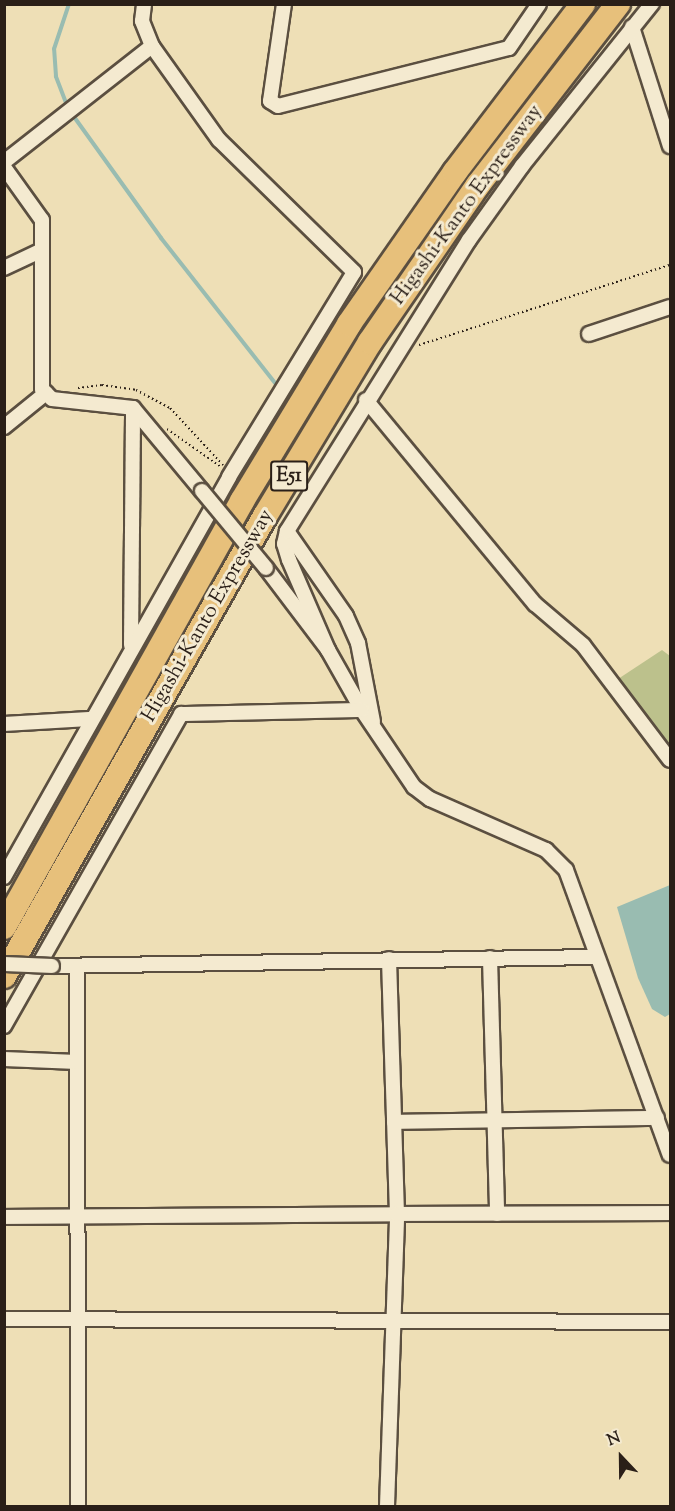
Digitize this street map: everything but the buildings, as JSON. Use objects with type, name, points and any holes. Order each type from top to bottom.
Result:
[{"type":"highway","name":"Higashi-Kanto Expressway","points":[[4,927],[242,501],[349,324],[455,172],[583,4]]},
{"type":"highway","name":"Higashi-Kanto Expressway","points":[[4,976],[254,537],[370,342],[478,185],[618,4]]},
{"type":"street","points":[[4,877],[89,719],[231,474],[354,272],[219,140],[152,46],[142,21],[144,4]]},
{"type":"street","points":[[284,4],[270,101],[278,106],[509,48],[539,4]]},
{"type":"street","points":[[652,4],[522,166],[405,336],[286,531],[286,552],[328,650],[362,710],[422,793],[546,850],[566,870],[596,957],[663,1124],[670,1155]]},
{"type":"street","points":[[632,27],[670,146]]},
{"type":"street","points":[[4,162],[152,46]]},
{"type":"street","points":[[4,167],[42,220],[42,389],[52,399],[138,412],[266,568],[328,650]]},
{"type":"street","points":[[4,268],[42,250]]},
{"type":"street","points":[[589,334],[670,307]]},
{"type":"street","points":[[4,427],[46,393]]},
{"type":"street","points":[[366,400],[535,604],[583,645],[670,760]]},
{"type":"street","points":[[131,647],[138,412]]},
{"type":"street","points":[[286,531],[350,625],[358,643],[373,724]]},
{"type":"street","points":[[4,1026],[181,714],[362,710]]},
{"type":"street","points":[[4,724],[89,719]]},
{"type":"street","points":[[4,964],[77,967],[389,959],[596,957]]},
{"type":"street","points":[[490,958],[497,1214]]},
{"type":"street","points":[[387,1506],[397,1214],[389,959]]},
{"type":"street","points":[[77,967],[78,1506]]},
{"type":"street","points":[[4,1059],[77,1062]]},
{"type":"street","points":[[394,1122],[663,1124]]},
{"type":"street","points":[[4,1217],[670,1213]]},
{"type":"street","points":[[4,1319],[670,1322]]},
{"type":"path","points":[[405,336],[420,345],[670,265]]},
{"type":"path","points":[[138,412],[231,474]]},
{"type":"green space","points":[[662,650],[670,656],[670,750],[618,679]]},
{"type":"water","points":[[670,885],[670,1014],[665,1017],[652,1009],[638,978],[617,907]]},
{"type":"waterway","points":[[68,108],[56,76],[54,49],[69,4]]},
{"type":"waterway","points":[[72,114],[161,238],[276,384]]}]
